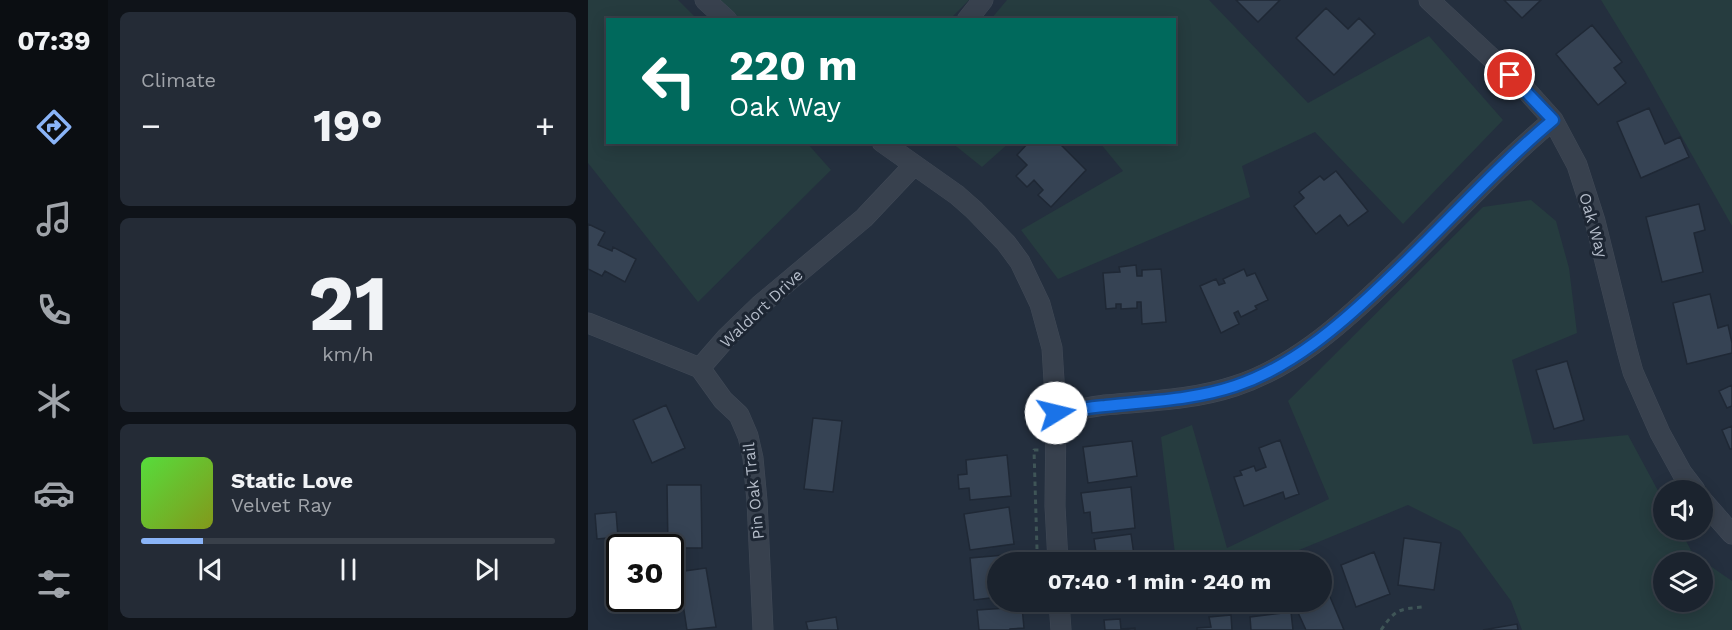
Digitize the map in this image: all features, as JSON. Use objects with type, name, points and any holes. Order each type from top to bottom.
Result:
[{"type":"street","points":[[705,0],[725,18]]},
{"type":"street","points":[[969,18],[983,0]]},
{"type":"street","name":"Oak Way","points":[[1430,0],[1526,90],[1553,120],[1577,165],[1633,372],[1660,434],[1687,480]]},
{"type":"street","points":[[1056,413],[1193,397],[1236,386],[1276,368],[1313,344],[1348,317],[1412,258],[1516,151],[1553,120]]},
{"type":"street","points":[[885,144],[957,195],[974,210],[1006,243],[1020,262],[1040,304],[1052,348],[1056,413],[1055,506],[1057,552]]},
{"type":"street","name":"Waldort Drive","points":[[700,368],[760,305],[864,218],[914,165]]},
{"type":"street","points":[[588,323],[700,368]]},
{"type":"street","name":"Pin Oak Trail","points":[[700,368],[723,400],[739,415],[748,436],[753,458],[757,501],[763,630]]},
{"type":"street","points":[[1713,512],[1732,534]]},
{"type":"street","points":[[1059,612],[1060,630]]},
{"type":"path","points":[[1380,630],[1389,618],[1402,609],[1422,607]]},
{"type":"green space","points":[[588,0],[678,0],[696,18],[606,18],[606,144],[808,144],[831,170],[698,302],[588,163]]},
{"type":"green space","points":[[717,0],[969,0],[951,18],[740,18]]},
{"type":"green space","points":[[1007,0],[1209,0],[1308,103],[1429,36],[1503,120],[1403,224],[1315,132],[1242,166],[1250,197],[1058,279],[1021,230],[1123,171],[1101,144],[1176,144],[1176,18],[992,18]]},
{"type":"green space","points":[[1601,0],[1732,0],[1732,226],[1643,68]]},
{"type":"green space","points":[[953,144],[1008,144],[982,167]]},
{"type":"green space","points":[[1531,200],[1556,221],[1569,268],[1577,333],[1512,360],[1533,444],[1628,435],[1653,481],[1653,540],[1685,540],[1692,552],[1653,552],[1653,612],[1713,612],[1713,568],[1732,581],[1732,630],[1522,630],[1511,601],[1460,531],[1408,505],[1294,552],[1175,552],[1161,437],[1192,425],[1227,548],[1329,499],[1288,401],[1483,207]]},
{"type":"building","points":[[1236,0],[1280,0],[1258,22]]},
{"type":"building","points":[[1504,0],[1541,0],[1522,18]]},
{"type":"building","points":[[1326,8],[1348,29],[1359,18],[1375,34],[1334,75],[1296,38]]},
{"type":"building","points":[[1592,25],[1622,62],[1614,68],[1626,83],[1598,105],[1556,54]]},
{"type":"building","points":[[1649,108],[1665,144],[1680,137],[1689,157],[1641,178],[1617,122]]},
{"type":"building","points":[[1027,144],[1062,144],[1086,170],[1051,207],[1038,195],[1043,190],[1034,180],[1027,187],[1016,176],[1027,165],[1017,155]]},
{"type":"building","points":[[1336,171],[1368,211],[1348,226],[1340,215],[1316,234],[1294,206],[1304,198],[1299,192],[1320,176],[1324,180]]},
{"type":"building","points":[[1699,204],[1705,230],[1694,233],[1703,272],[1662,282],[1646,217]]},
{"type":"building","points":[[588,224],[605,232],[598,245],[612,251],[613,247],[636,259],[625,282],[605,271],[602,276],[588,269]]},
{"type":"building","points":[[1136,265],[1137,276],[1142,276],[1142,270],[1161,269],[1166,322],[1142,324],[1141,302],[1137,302],[1137,308],[1121,309],[1121,304],[1116,304],[1116,308],[1106,309],[1103,273],[1120,272],[1119,267]]},
{"type":"building","points":[[1244,269],[1247,276],[1255,273],[1268,300],[1255,306],[1257,309],[1241,317],[1238,311],[1234,313],[1239,324],[1221,333],[1200,286],[1216,279],[1219,285],[1225,283],[1223,279]]},
{"type":"building","points":[[1710,294],[1718,328],[1728,325],[1732,353],[1687,364],[1673,303]]},
{"type":"building","points":[[1567,361],[1584,420],[1554,429],[1536,370]]},
{"type":"building","points":[[1732,385],[1732,406],[1727,408],[1719,391]]},
{"type":"building","points":[[666,405],[685,448],[652,463],[633,420]]},
{"type":"building","points":[[813,418],[842,421],[833,492],[804,489]]},
{"type":"building","points":[[1732,426],[1732,449],[1730,449],[1722,430]]},
{"type":"building","points":[[1280,440],[1299,494],[1285,499],[1283,492],[1244,506],[1234,477],[1242,475],[1240,471],[1254,466],[1256,471],[1266,467],[1259,448]]},
{"type":"building","points":[[1132,441],[1137,476],[1088,483],[1083,447]]},
{"type":"building","points":[[1007,455],[1011,496],[970,500],[969,488],[959,489],[958,475],[967,474],[966,460]]},
{"type":"building","points":[[667,485],[701,485],[702,548],[684,548],[684,534],[668,534]]},
{"type":"building","points":[[1131,487],[1135,528],[1092,533],[1090,512],[1084,513],[1081,493]]},
{"type":"building","points":[[1009,507],[1014,544],[970,550],[964,514]]},
{"type":"building","points":[[616,512],[618,534],[606,534],[606,538],[597,539],[595,514]]},
{"type":"building","points":[[1131,534],[1134,552],[1096,552],[1094,539]]},
{"type":"building","points":[[1404,538],[1441,543],[1434,590],[1398,585]]},
{"type":"building","points":[[1374,552],[1390,594],[1356,607],[1341,565]]},
{"type":"building","points":[[987,557],[987,598],[974,600],[970,558]]},
{"type":"building","points":[[706,568],[716,627],[687,630],[684,611],[684,571]]},
{"type":"building","points":[[1332,602],[1344,630],[1306,630],[1298,612],[1332,612]]},
{"type":"building","points":[[977,610],[1022,612],[1024,628],[979,630]]},
{"type":"building","points":[[1291,612],[1293,630],[1251,630],[1250,617]]},
{"type":"building","points":[[1231,615],[1232,630],[1197,630],[1197,628],[1211,627],[1209,617]]},
{"type":"building","points":[[836,617],[838,630],[808,630],[806,622]]},
{"type":"building","points":[[1120,619],[1121,629],[1135,628],[1135,630],[1105,630],[1104,620]]},
{"type":"building","points":[[1517,624],[1518,630],[1483,630]]},
{"type":"route","points":[[1056,413],[1193,397],[1236,386],[1276,368],[1313,344],[1348,317],[1412,258],[1516,151],[1553,120],[1510,75]]}]
